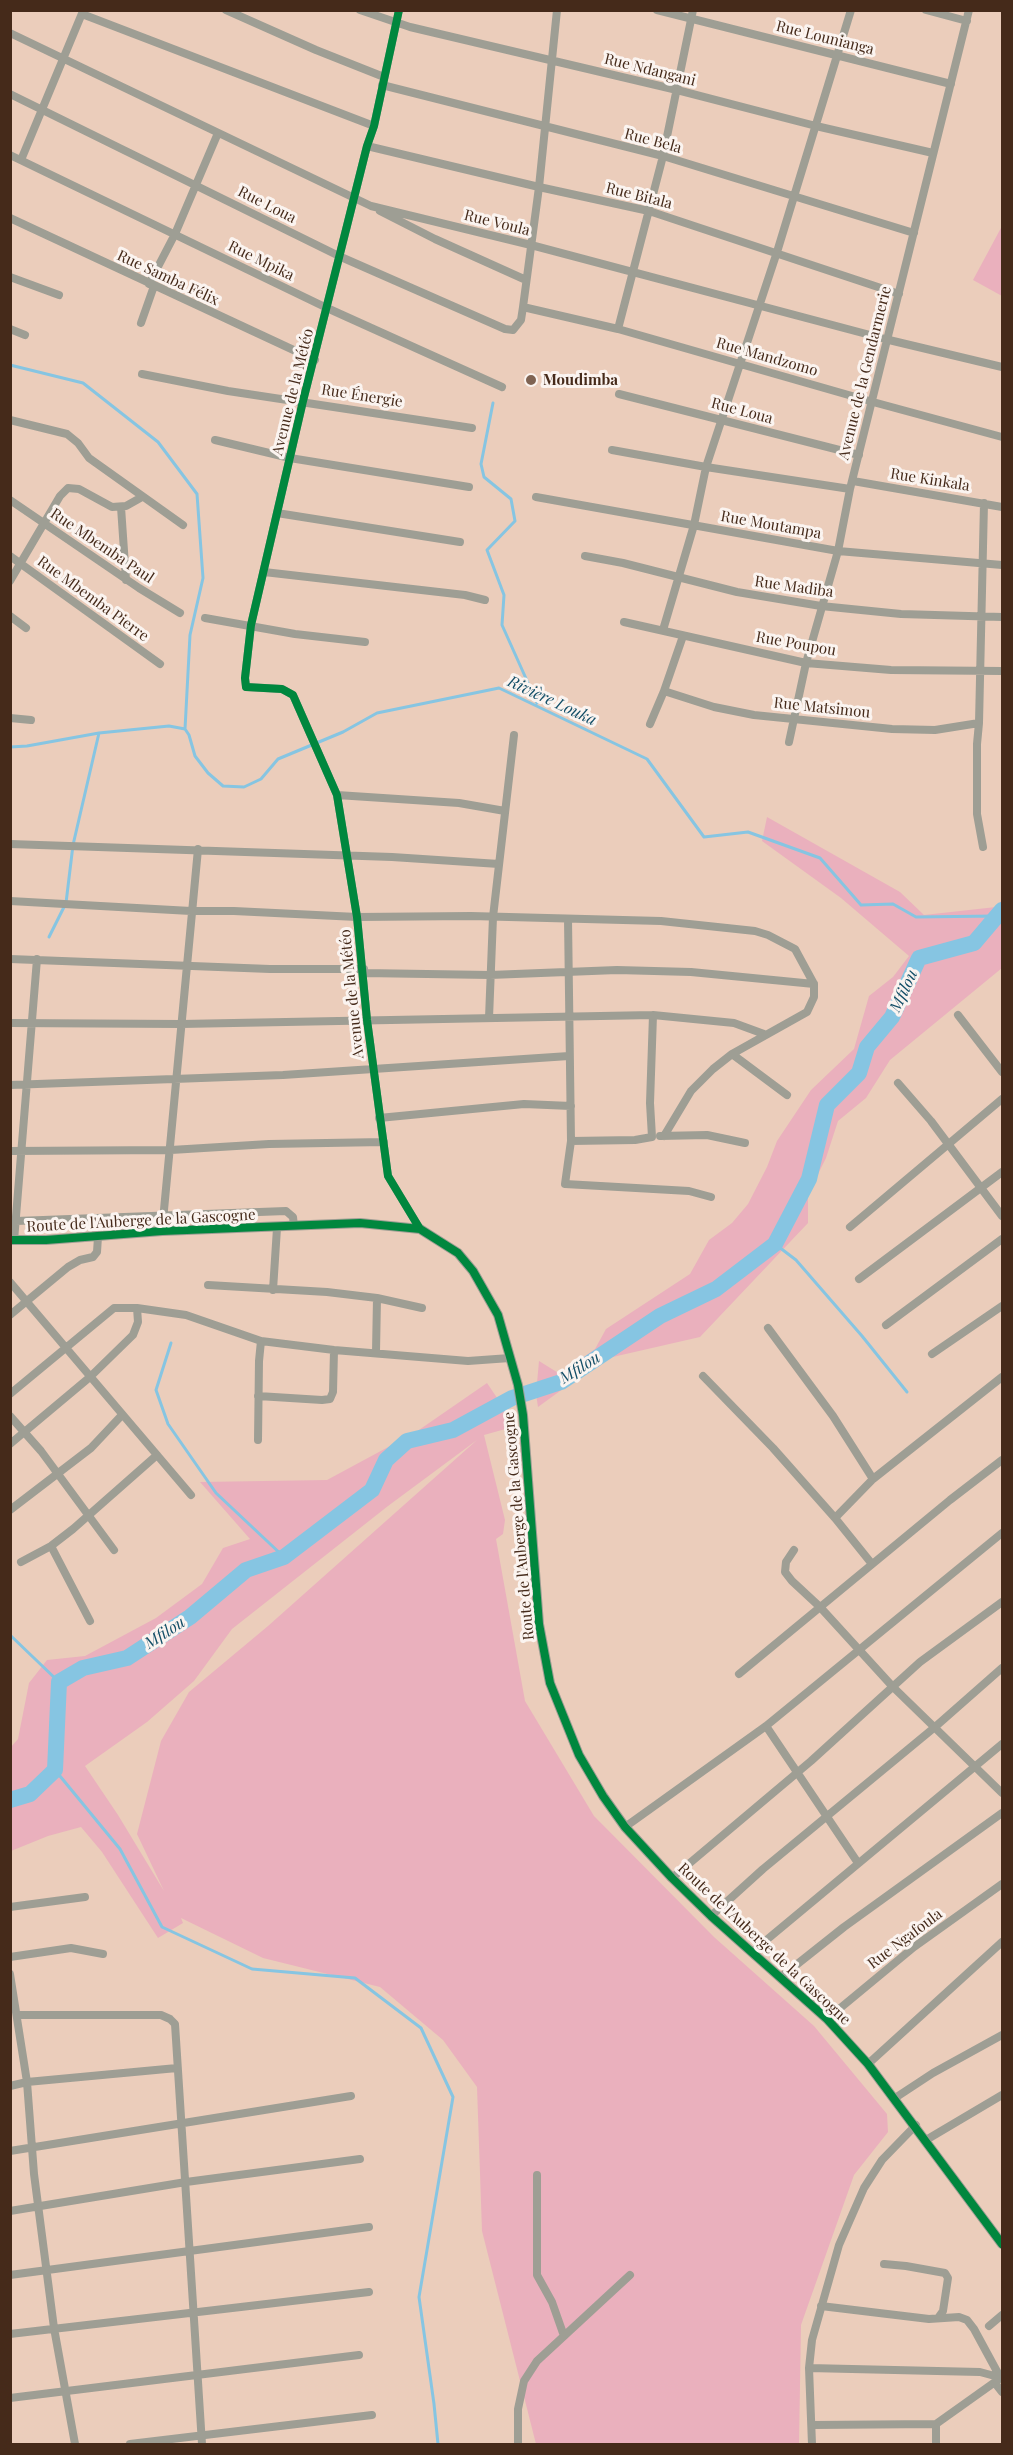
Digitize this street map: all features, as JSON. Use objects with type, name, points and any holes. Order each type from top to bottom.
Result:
[{"type":"street","name":"Rue Bela","points":[[226,10],[383,81],[546,128],[663,156],[914,232]]},
{"type":"street","name":"Rue Ndangani","points":[[360,10],[396,22],[933,153]]},
{"type":"street","name":"Avenue de la Météo","points":[[399,10],[374,126],[303,401],[251,626],[246,687],[282,689],[292,695],[337,795],[357,917],[367,1020],[388,1176],[420,1229]]},
{"type":"street","points":[[523,307],[546,128],[557,10]]},
{"type":"street","name":"Rue Lounianga","points":[[657,10],[692,15],[951,84]]},
{"type":"street","points":[[663,630],[693,525],[706,467],[777,252],[851,10]]},
{"type":"street","points":[[926,10],[967,21]]},
{"type":"street","name":"Avenue de la Gendarmerie","points":[[789,742],[806,663],[838,551],[851,485],[889,340],[969,10]]},
{"type":"street","points":[[21,160],[83,12],[374,126]]},
{"type":"street","points":[[618,329],[663,156],[692,15]]},
{"type":"street","name":"Rue Voula","points":[[10,33],[371,206],[1002,367]]},
{"type":"street","name":"Rue Loua","points":[[10,94],[341,257],[505,329],[516,328],[521,320],[523,307]]},
{"type":"street","points":[[141,323],[151,285],[218,133]]},
{"type":"street","name":"Rue Bitala","points":[[367,146],[649,211],[899,294]]},
{"type":"street","name":"Rue Mpika","points":[[10,155],[327,308],[502,387]]},
{"type":"street","points":[[371,206],[435,239],[526,280]]},
{"type":"street","name":"Rue Samba Félix","points":[[10,218],[315,360]]},
{"type":"street","points":[[10,277],[58,295]]},
{"type":"street","name":"Rue Mandzomo","points":[[523,307],[618,329],[873,402],[1002,436]]},
{"type":"street","points":[[10,329],[25,335]]},
{"type":"street","name":"Rue Énergie","points":[[142,374],[228,391],[472,428]]},
{"type":"street","name":"Rue Loua","points":[[619,394],[859,455]]},
{"type":"street","points":[[10,420],[67,434],[78,443],[89,459],[183,525]]},
{"type":"street","points":[[215,440],[290,458],[470,487]]},
{"type":"street","points":[[612,450],[706,467],[851,485]]},
{"type":"street","name":"Rue Kinkala","points":[[851,485],[1002,507]]},
{"type":"street","points":[[10,581],[60,496],[68,488],[79,489],[112,507],[121,507],[142,497]]},
{"type":"street","name":"Rue Moutampa","points":[[536,496],[838,551],[1002,565]]},
{"type":"street","name":"Rue Mbemba Paul","points":[[10,500],[126,580],[180,613]]},
{"type":"street","points":[[983,847],[977,814],[977,744],[984,503]]},
{"type":"street","points":[[121,507],[126,580]]},
{"type":"street","points":[[278,513],[460,543]]},
{"type":"street","name":"Rue Mbemba Pierre","points":[[10,556],[160,664]]},
{"type":"street","name":"Rue Madiba","points":[[585,556],[737,592],[821,606],[902,614],[1002,617]]},
{"type":"street","points":[[264,572],[465,595],[485,600]]},
{"type":"street","points":[[10,616],[26,628]]},
{"type":"street","points":[[205,618],[295,634],[365,642]]},
{"type":"street","name":"Rue Poupou","points":[[624,622],[806,663],[891,670],[1002,671]]},
{"type":"street","points":[[650,724],[683,636]]},
{"type":"street","name":"Rue Matsimou","points":[[664,691],[714,707],[754,715],[902,729],[935,730],[979,723]]},
{"type":"street","points":[[10,718],[31,720]]},
{"type":"street","points":[[489,1018],[493,917],[514,735]]},
{"type":"street","points":[[337,795],[459,803],[505,811]]},
{"type":"street","points":[[10,844],[348,855],[499,864]]},
{"type":"street","points":[[162,1231],[198,849]]},
{"type":"street","points":[[10,901],[357,917],[661,921],[768,935],[795,949],[814,984],[814,997],[807,1012],[764,1034],[732,1054],[691,1091],[664,1136]]},
{"type":"street","points":[[568,919],[571,1141],[565,1184],[689,1191],[711,1197]]},
{"type":"street","points":[[10,959],[490,975],[568,972],[691,972],[814,984]]},
{"type":"street","points":[[12,1240],[23,1151],[37,959]]},
{"type":"street","points":[[10,1023],[182,1024],[653,1015],[694,1021],[734,1023],[764,1034]]},
{"type":"street","points":[[652,1137],[650,1102],[653,1015]]},
{"type":"street","points":[[958,1015],[1002,1072]]},
{"type":"street","points":[[732,1054],[787,1095]]},
{"type":"street","points":[[10,1085],[177,1080],[569,1056]]},
{"type":"street","points":[[898,1083],[948,1143],[1002,1216]]},
{"type":"street","points":[[850,1227],[1002,1099]]},
{"type":"street","points":[[379,1118],[524,1104],[571,1106]]},
{"type":"street","points":[[571,1141],[635,1140],[664,1136],[707,1135],[745,1143]]},
{"type":"street","points":[[10,1151],[171,1150],[269,1144],[384,1142]]},
{"type":"street","points":[[859,1279],[1002,1172]]},
{"type":"street","points":[[16,1221],[267,1211],[291,1213],[294,1226]]},
{"type":"street","points":[[267,1211],[272,1228],[273,1290]]},
{"type":"street","points":[[219,1229],[221,1212]]},
{"type":"street","name":"Route de l'Auberge de la Gascogne","points":[[12,1240],[360,1223],[420,1229],[458,1253],[473,1271],[498,1315],[518,1385],[524,1415],[539,1624],[550,1683],[579,1755],[603,1796],[625,1827],[672,1878],[711,1916],[827,2019],[868,2064],[916,2125],[1002,2244]]},
{"type":"street","points":[[10,1315],[68,1267],[80,1260],[93,1257],[97,1252],[98,1237]]},
{"type":"street","points":[[886,1325],[1002,1239]]},
{"type":"street","points":[[10,1282],[191,1495]]},
{"type":"street","points":[[208,1285],[327,1292],[377,1298],[422,1308]]},
{"type":"street","points":[[376,1352],[377,1298]]},
{"type":"street","points":[[932,1354],[1002,1306]]},
{"type":"street","points":[[10,1394],[114,1308],[137,1308],[186,1316],[261,1341],[334,1350],[468,1361],[510,1358]]},
{"type":"street","points":[[10,1444],[90,1377],[133,1335],[138,1322],[137,1308]]},
{"type":"street","points":[[768,1328],[833,1416],[873,1479]]},
{"type":"street","points":[[258,1440],[261,1341]]},
{"type":"street","points":[[258,1396],[330,1399],[333,1392],[334,1350]]},
{"type":"street","points":[[703,1376],[835,1518],[872,1564]]},
{"type":"street","points":[[835,1518],[873,1479],[1002,1377]]},
{"type":"street","points":[[10,1510],[91,1449],[122,1415]]},
{"type":"street","points":[[10,1416],[26,1432],[114,1550]]},
{"type":"street","points":[[21,1562],[51,1546],[157,1455]]},
{"type":"street","points":[[739,1674],[1002,1460]]},
{"type":"street","points":[[625,1827],[766,1726],[1002,1533]]},
{"type":"street","points":[[51,1546],[90,1621]]},
{"type":"street","points":[[794,1550],[786,1562],[785,1572],[893,1687],[1002,1793]]},
{"type":"street","points":[[672,1878],[950,1639],[1002,1602]]},
{"type":"street","points":[[711,1916],[1002,1668]]},
{"type":"street","points":[[766,1726],[858,1863]]},
{"type":"street","points":[[752,1952],[1002,1744]]},
{"type":"street","points":[[782,1977],[843,1928],[1002,1813]]},
{"type":"street","name":"Rue Ngafoula","points":[[827,2019],[914,1947],[1002,1884]]},
{"type":"street","points":[[10,1906],[85,1897]]},
{"type":"street","points":[[868,2064],[1002,1942]]},
{"type":"street","points":[[10,1957],[71,1948],[104,1954]]},
{"type":"street","points":[[10,1974],[27,2082],[38,2206],[54,2328],[75,2445]]},
{"type":"street","points":[[18,2015],[161,2015],[175,2024],[202,2440]]},
{"type":"street","points":[[895,2098],[933,2073],[1002,2035]]},
{"type":"street","points":[[10,2086],[27,2082],[177,2068]]},
{"type":"street","points":[[926,2140],[1002,2095]]},
{"type":"street","points":[[10,2151],[351,2096]]},
{"type":"street","points":[[812,2445],[809,2368],[812,2340],[839,2245],[864,2188],[882,2160],[916,2125]]},
{"type":"street","points":[[10,2211],[186,2182],[360,2159]]},
{"type":"street","points":[[537,2175],[537,2275],[552,2302],[564,2336]]},
{"type":"street","points":[[10,2275],[369,2227]]},
{"type":"street","points":[[884,2264],[938,2270],[945,2273],[948,2278],[943,2311],[938,2318]]},
{"type":"street","points":[[518,2445],[518,2409],[524,2381],[537,2361],[630,2274]]},
{"type":"street","points":[[10,2334],[369,2292]]},
{"type":"street","points":[[821,2306],[938,2318],[959,2317],[967,2320],[1000,2379],[1002,2392]]},
{"type":"street","points":[[989,2326],[1002,2315]]},
{"type":"street","points":[[10,2398],[359,2355]]},
{"type":"street","points":[[809,2368],[980,2372],[1000,2379]]},
{"type":"street","points":[[812,2425],[936,2424],[1000,2379]]},
{"type":"street","points":[[130,2445],[202,2440],[372,2415]]},
{"type":"street","points":[[936,2424],[936,2445]]},
{"type":"shaded area","points":[[1002,226],[1002,296],[973,280]]},
{"type":"shaded area","points":[[767,817],[900,892],[924,915],[996,907],[1002,900],[1002,968],[890,1060],[866,1098],[838,1121],[826,1158],[808,1194],[808,1223],[700,1337],[604,1359],[538,1407],[536,1394],[539,1361],[560,1374],[595,1349],[606,1329],[690,1274],[709,1240],[732,1223],[748,1204],[777,1141],[811,1090],[854,1049],[869,996],[893,977],[909,956],[841,898],[762,841]]},
{"type":"shaded area","points":[[487,1383],[508,1414],[509,1428],[484,1435],[505,1520],[503,1534],[496,1539],[525,1701],[594,1816],[714,1937],[814,2026],[887,2114],[888,2132],[854,2175],[801,2325],[799,2444],[536,2444],[482,2231],[477,2087],[443,2040],[380,1987],[263,1958],[181,1918],[183,1923],[158,1938],[102,1852],[81,1827],[48,1836],[11,1851],[11,1747],[18,1739],[29,1683],[47,1660],[85,1656],[156,1618],[202,1584],[223,1548],[250,1539],[200,1482],[327,1480],[416,1432]],"holes":[[[477,1440],[268,1626],[189,1692],[161,1741],[137,1834],[164,1891],[85,1766],[147,1722],[194,1681],[232,1629],[388,1506]]]},
{"type":"waterway","points":[[10,365],[83,383],[158,442],[197,494],[203,578],[190,635],[185,729]]},
{"type":"waterway","points":[[493,403],[481,464],[484,477],[511,499],[515,521],[487,550],[504,595],[502,625],[537,703]]},
{"type":"waterway","name":"Rivière Louka","points":[[10,747],[99,733],[169,726],[185,729],[195,756],[208,773],[223,786],[244,787],[261,779],[278,759],[343,732],[377,713],[499,688],[647,759],[704,837],[748,832],[820,858],[861,905],[893,904],[916,917],[995,916],[1002,922]]},
{"type":"waterway","points":[[49,937],[66,903],[73,845],[99,733]]},
{"type":"waterway","name":"Mfilou","points":[[10,1800],[30,1794],[55,1770],[59,1682],[83,1668],[127,1658],[190,1617],[246,1570],[284,1557],[372,1490],[386,1460],[407,1441],[453,1430],[512,1398],[561,1382],[660,1316],[716,1289],[775,1244],[809,1179],[827,1105],[859,1073],[867,1047],[892,1017],[919,958],[974,943],[1002,910]]},
{"type":"waterway","points":[[775,1244],[796,1260],[907,1392]]},
{"type":"waterway","points":[[171,1343],[156,1390],[168,1424],[216,1493],[284,1557]]},
{"type":"waterway","points":[[10,1635],[59,1682]]},
{"type":"waterway","points":[[55,1770],[120,1849],[162,1927],[252,1969],[355,1978],[421,2028],[453,2097],[419,2297],[438,2444]]},
{"type":"cycle path","points":[[399,10],[374,126],[303,401],[251,625],[245,678],[246,687],[282,689],[293,695],[337,795],[357,917],[367,1020],[388,1176],[420,1229]]},
{"type":"cycle path","points":[[10,1240],[360,1223],[420,1229],[458,1253],[473,1271],[498,1315],[518,1385],[523,1415],[539,1624],[550,1683],[579,1755],[603,1796],[625,1827],[672,1878],[711,1916],[827,2019],[868,2064],[1002,2244]]},
{"type":"place","name":"Moudimba","points":[[531,380]]}]
